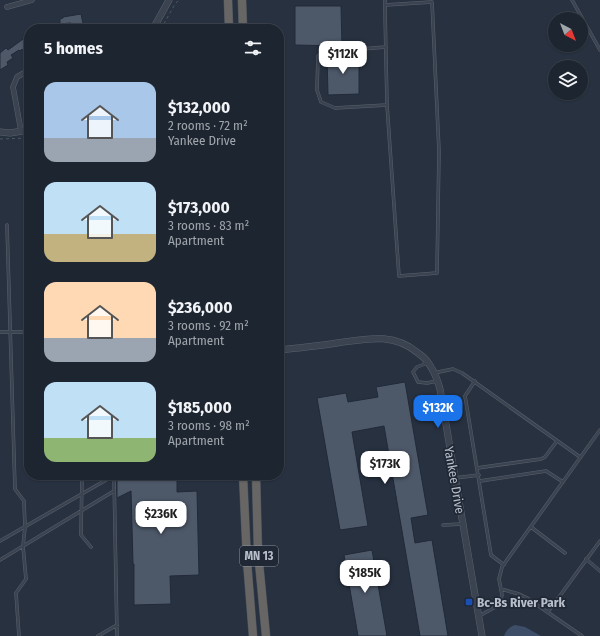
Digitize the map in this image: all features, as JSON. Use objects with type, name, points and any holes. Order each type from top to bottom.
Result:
[{"type":"highway","points":[[228,0],[229,24]]},
{"type":"highway","points":[[242,0],[242,24]]},
{"type":"highway","name":"MN 13","points":[[243,480],[247,561],[253,636]]},
{"type":"highway","name":"MN 13","points":[[256,480],[258,552],[266,636]]},
{"type":"street","points":[[8,7],[32,0]]},
{"type":"street","points":[[156,24],[169,0]]},
{"type":"street","points":[[21,131],[13,87],[17,77],[24,73]]},
{"type":"street","points":[[0,132],[24,131]]},
{"type":"street","name":"Yankee Drive","points":[[284,350],[316,347],[372,338],[386,338],[413,348],[428,362],[440,389],[482,636]]},
{"type":"lane","points":[[384,0],[387,105],[399,276],[437,273],[438,151],[432,2],[385,5]]},
{"type":"lane","points":[[572,0],[600,50]]},
{"type":"lane","points":[[386,47],[325,52],[318,56],[317,90],[321,102],[335,108],[387,105]]},
{"type":"lane","points":[[7,225],[15,489],[24,501],[25,527],[23,546],[26,578],[16,593],[19,636]]},
{"type":"lane","points":[[0,332],[24,332]]},
{"type":"lane","points":[[428,362],[417,367],[413,372],[418,382],[427,383],[437,381]]},
{"type":"lane","points":[[434,373],[453,369],[462,373],[580,458]]},
{"type":"lane","points":[[475,381],[465,396],[491,555],[504,565]]},
{"type":"lane","points":[[479,616],[499,605],[502,595],[499,578],[504,565],[600,430]]},
{"type":"lane","points":[[477,468],[541,459],[545,457],[557,441]]},
{"type":"lane","points":[[480,482],[546,470],[563,482]]},
{"type":"lane","points":[[455,478],[478,475]]},
{"type":"lane","points":[[82,480],[81,536],[90,547]]},
{"type":"lane","points":[[0,541],[106,480]]},
{"type":"lane","points":[[114,480],[117,636]]},
{"type":"lane","points":[[0,560],[114,491]]},
{"type":"lane","points":[[443,525],[463,524]]},
{"type":"lane","points":[[531,527],[565,553]]},
{"type":"lane","points":[[548,612],[600,541]]},
{"type":"lane","points":[[586,559],[600,571]]},
{"type":"lane","points":[[501,589],[518,594],[548,612],[582,636]]},
{"type":"lane","points":[[98,636],[117,626]]},
{"type":"path","points":[[164,24],[175,4],[179,0]]},
{"type":"path","points":[[0,139],[24,138]]},
{"type":"water","points":[[515,625],[525,627],[541,636],[504,636],[508,629]]},
{"type":"building","points":[[295,6],[341,6],[342,46],[295,45]]},
{"type":"building","points":[[81,14],[83,24],[60,24],[60,19],[63,17]]},
{"type":"building","points":[[24,38],[24,50],[19,50],[11,55],[13,58],[7,62],[8,65],[0,70],[0,53],[6,48],[8,50]]},
{"type":"building","points":[[327,56],[359,56],[359,94],[328,95]]},
{"type":"building","points":[[405,382],[428,515],[411,518],[415,543],[432,540],[448,636],[420,636],[384,426],[352,432],[368,526],[340,530],[317,398],[346,393],[348,402],[378,397],[376,387]]},
{"type":"building","points":[[117,480],[177,480],[177,492],[197,491],[199,575],[170,576],[171,604],[134,605],[131,491],[117,498]]},
{"type":"building","points":[[372,550],[387,636],[358,636],[344,555]]},
{"type":"place","name":"Bc-Bs River Park","points":[[469,602]]}]
